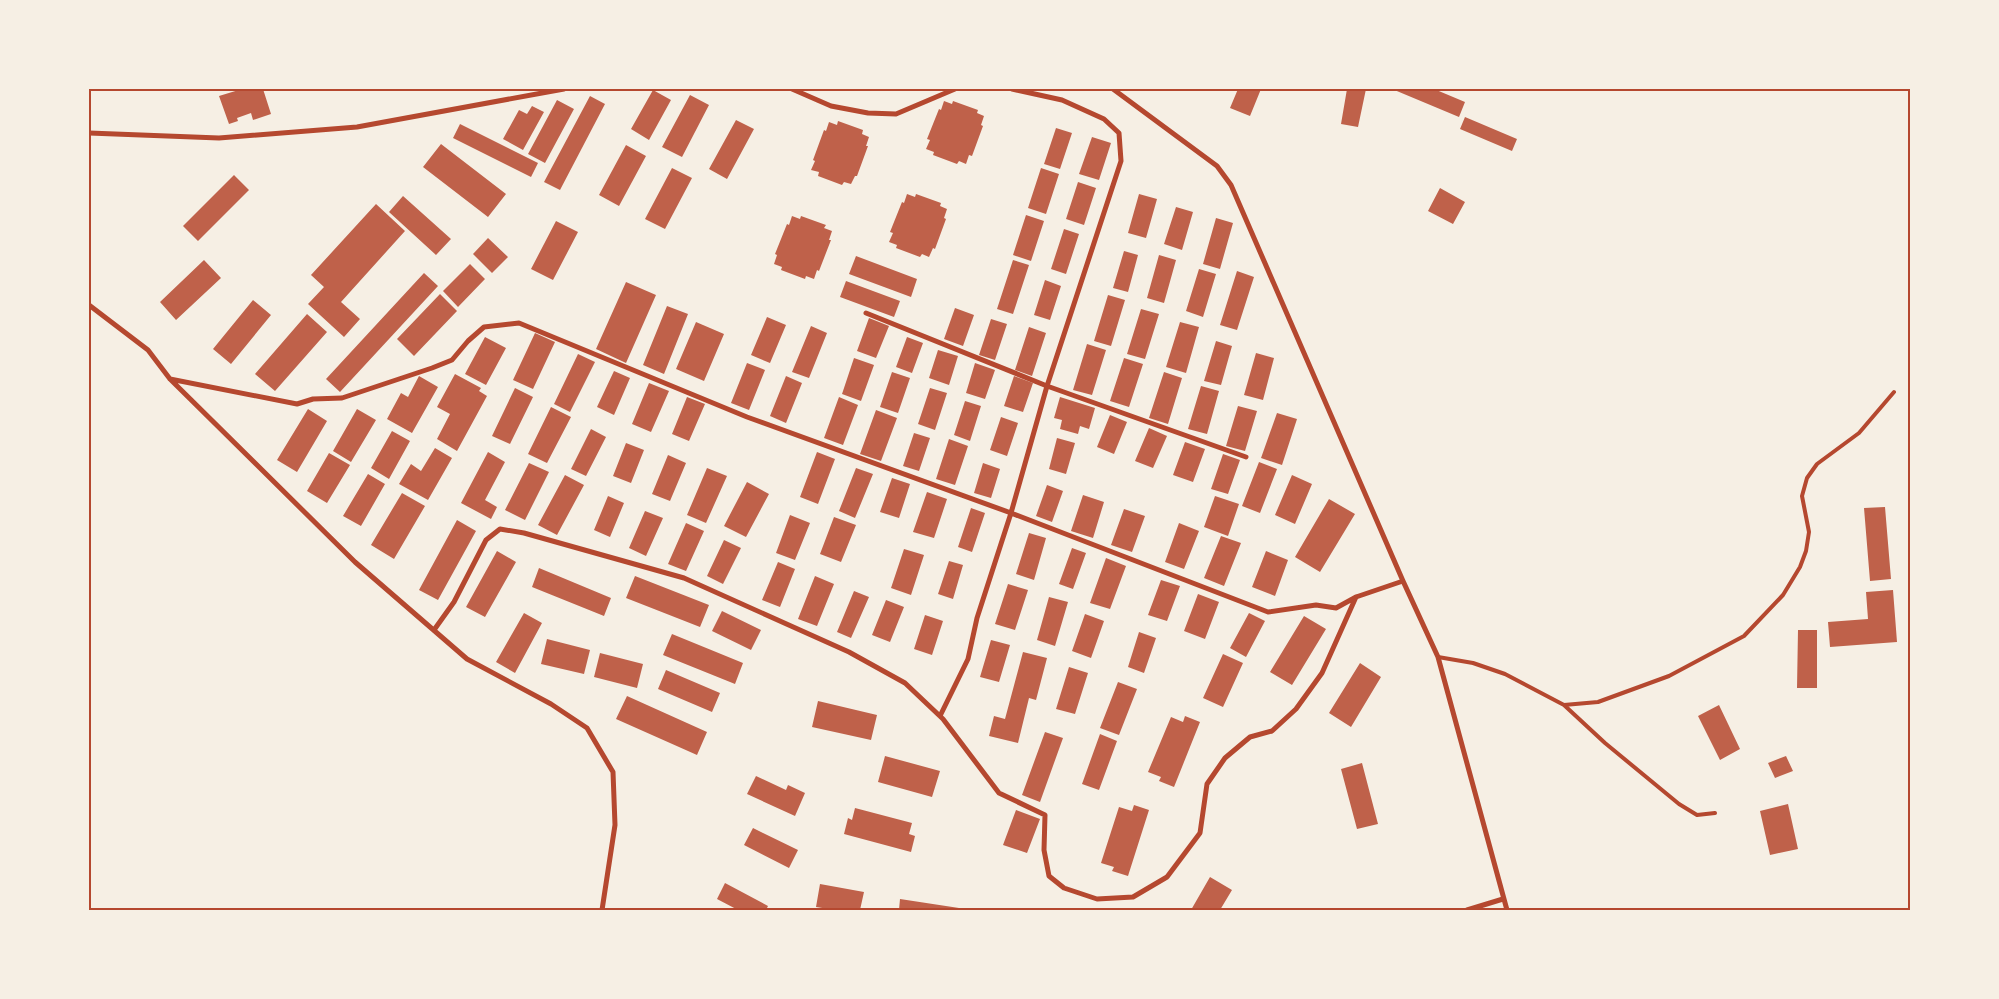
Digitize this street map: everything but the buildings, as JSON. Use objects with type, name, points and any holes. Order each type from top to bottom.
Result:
[{"type":"street","points":[[89,134],[219,138],[357,127],[564,89]]},
{"type":"street","points":[[792,89],[831,106],[868,113],[896,114],[954,89]]},
{"type":"street","points":[[940,716],[968,659],[977,618],[1011,513],[1047,386],[1121,161],[1119,133],[1104,119],[1062,100],[1012,89]]},
{"type":"street","points":[[1113,89],[1217,166],[1231,185],[1438,657],[1507,910]]},
{"type":"street","points":[[89,305],[148,350],[170,379],[355,562],[434,630],[467,658],[551,704],[587,728],[613,772],[616,825],[602,910]]},
{"type":"street","points":[[866,313],[1047,386],[1246,457]]},
{"type":"street","points":[[170,379],[297,404],[313,399],[342,398],[452,360],[468,341],[484,327],[519,323],[747,417],[1011,513],[1268,612],[1316,605],[1336,608],[1356,597],[1403,580]]},
{"type":"street","points":[[434,630],[454,602],[486,540],[500,529],[524,533],[684,578],[848,652],[905,683],[940,716],[999,792],[1045,815],[1044,850],[1049,876],[1064,888],[1097,899],[1133,898],[1167,877],[1200,833],[1205,810],[1207,784],[1225,758],[1250,737],[1272,731],[1296,709],[1322,673],[1356,597]]},
{"type":"street","points":[[1467,910],[1503,899]]},
{"type":"lane","points":[[1564,704],[1598,702],[1669,676],[1744,636],[1783,595],[1800,567],[1806,551],[1809,532],[1802,496],[1807,478],[1817,464],[1859,432],[1894,392]]},
{"type":"lane","points":[[1438,657],[1473,662],[1505,674],[1564,704],[1605,743],[1679,804],[1697,815],[1715,812]]}]
